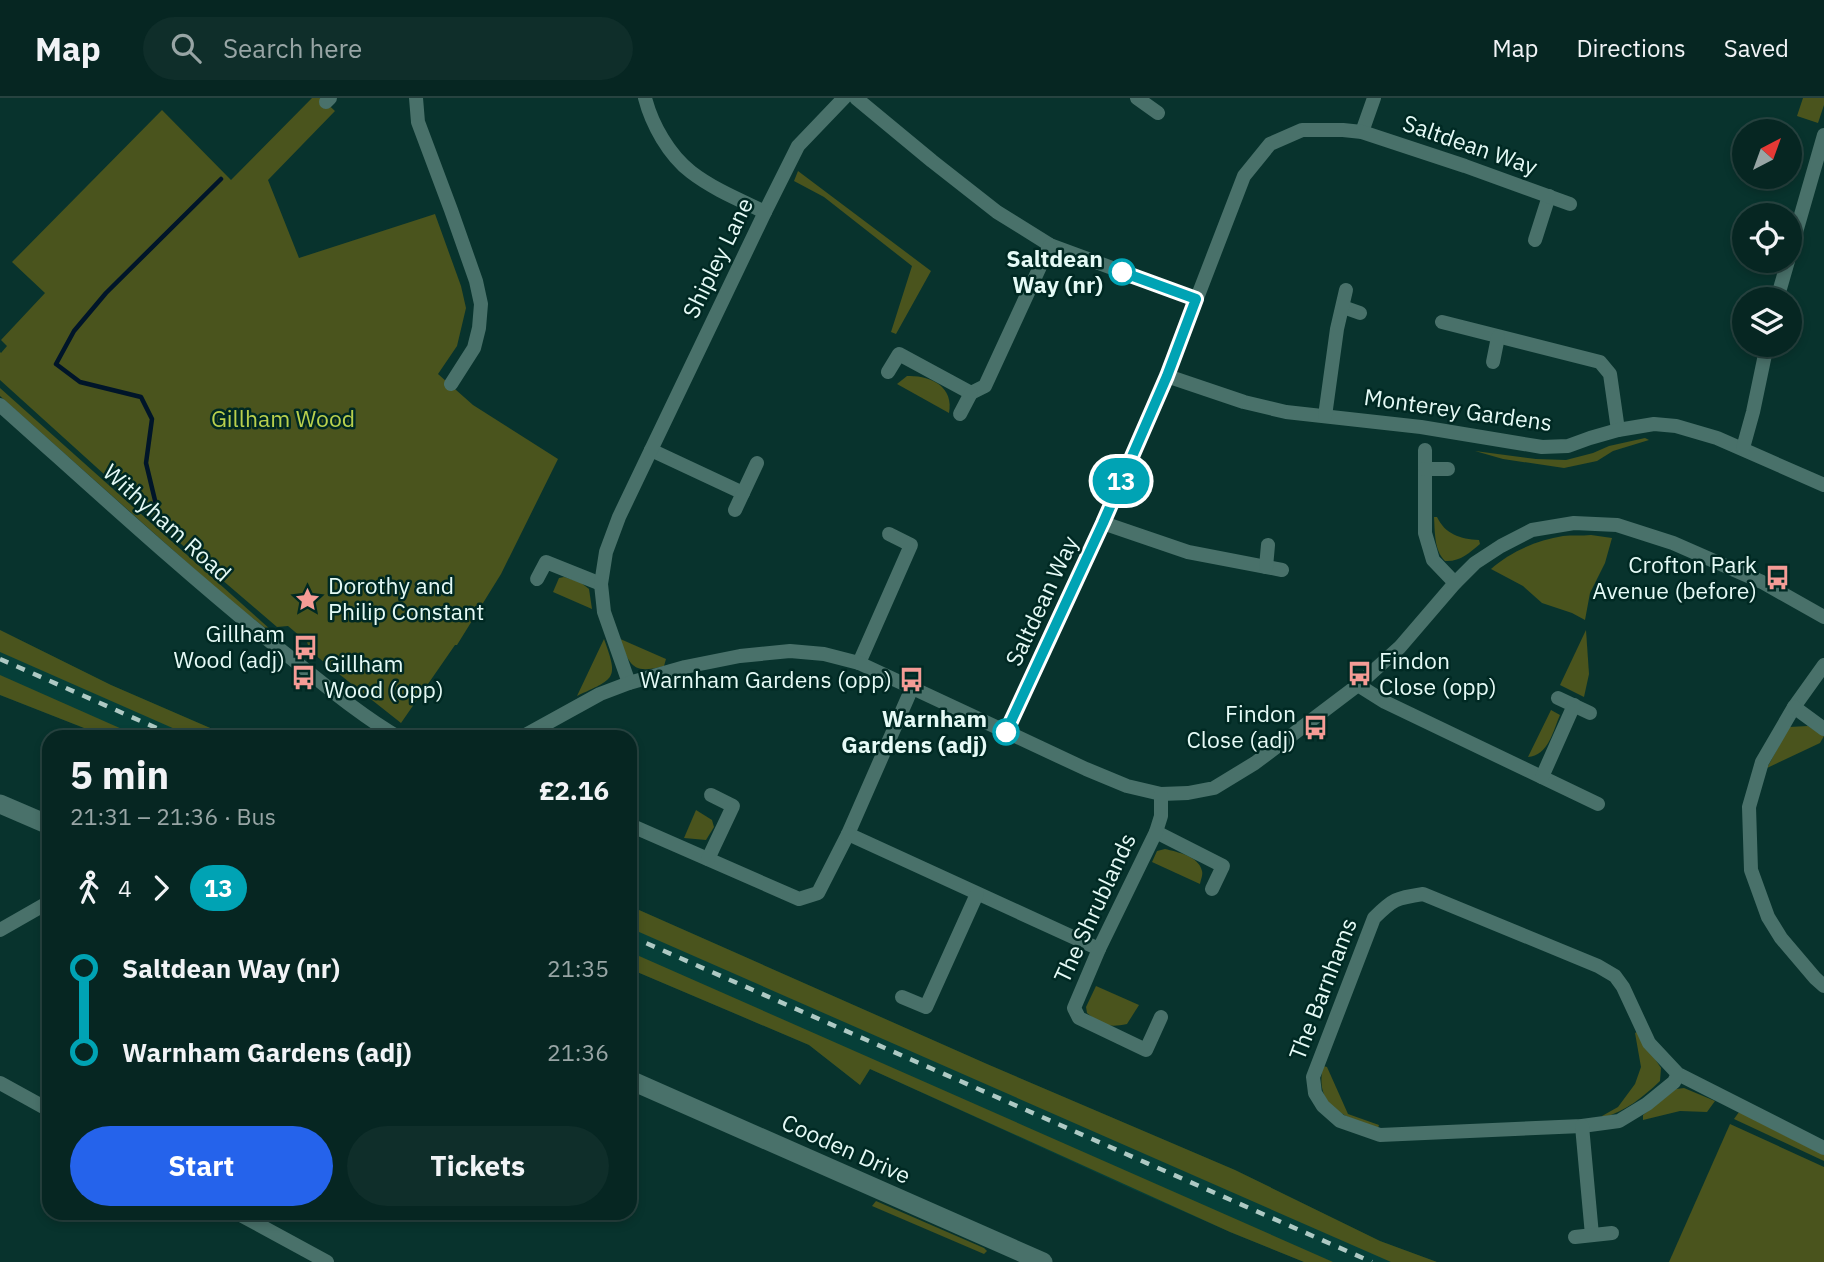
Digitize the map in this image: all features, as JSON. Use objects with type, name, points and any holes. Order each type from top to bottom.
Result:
[{"type":"main road","points":[[0,804],[42,822]]},
{"type":"main road","name":"Cooden Drive","points":[[637,1083],[1020,1258],[1043,1262]]},
{"type":"street","points":[[416,98],[418,122],[452,210],[481,304],[474,348],[450,384]]},
{"type":"street","points":[[645,98],[650,116],[670,150],[691,172],[765,212]]},
{"type":"street","name":"Shipley Lane","points":[[629,683],[604,612],[601,584],[606,552],[619,517],[798,146],[844,98]]},
{"type":"street","points":[[856,98],[997,212],[1050,245],[1196,299]]},
{"type":"street","points":[[1137,98],[1158,113]]},
{"type":"street","points":[[1362,132],[1374,98]]},
{"type":"street","name":"Saltdean Way","points":[[1006,732],[1103,523],[1167,376],[1244,176],[1270,144],[1302,130],[1362,132],[1570,204]]},
{"type":"street","points":[[1802,211],[1824,135]]},
{"type":"street","name":"Saltdean Way","points":[[1535,240],[1549,196]]},
{"type":"street","points":[[960,414],[971,393],[985,386],[1050,245]]},
{"type":"street","points":[[1325,416],[1346,290]]},
{"type":"street","points":[[1343,307],[1360,313]]},
{"type":"street","points":[[1442,322],[1600,362],[1610,374],[1618,430]]},
{"type":"street","points":[[1493,362],[1498,337]]},
{"type":"street","points":[[888,372],[899,354],[971,393]]},
{"type":"street","points":[[1743,448],[1764,357]]},
{"type":"street","name":"Monterey Gardens","points":[[1167,376],[1244,402],[1286,412],[1421,427],[1542,447],[1568,446],[1618,430],[1654,424],[1676,426],[1743,448],[1824,485]]},
{"type":"street","name":"Withyham Road","points":[[0,405],[230,609],[307,671],[387,730]]},
{"type":"street","points":[[651,450],[743,492]]},
{"type":"street","points":[[1425,450],[1425,533],[1433,560],[1455,583]]},
{"type":"street","points":[[735,510],[757,463]]},
{"type":"street","points":[[1425,469],[1448,469]]},
{"type":"street","points":[[1103,523],[1188,552],[1282,570]]},
{"type":"street","points":[[535,730],[600,694],[629,683],[685,667],[790,650],[824,654],[859,663],[1127,786],[1161,794],[1188,793],[1214,788],[1255,763],[1359,685],[1401,647],[1475,563],[1532,530],[1574,523],[1617,525],[1673,543],[1762,582],[1824,617]]},
{"type":"street","points":[[859,663],[911,545],[889,534]]},
{"type":"street","points":[[1266,567],[1268,545]]},
{"type":"street","points":[[537,579],[546,562],[601,584]]},
{"type":"street","points":[[1824,665],[1794,707],[1762,762],[1749,807],[1751,870],[1768,917],[1781,938],[1824,986]]},
{"type":"street","points":[[1359,685],[1385,702],[1598,804]]},
{"type":"street","points":[[637,828],[799,899],[818,893],[848,834],[912,688]]},
{"type":"street","points":[[1558,698],[1590,713]]},
{"type":"street","points":[[1542,777],[1574,705]]},
{"type":"street","points":[[1794,707],[1824,729]]},
{"type":"street","name":"The Shrublands","points":[[1161,794],[1161,816],[1156,832],[1099,949],[1074,1008],[1079,1017],[1146,1050],[1161,1017]]},
{"type":"street","points":[[708,859],[733,806],[711,795]]},
{"type":"street","name":"The Shrublands","points":[[1156,832],[1223,866],[1212,889]]},
{"type":"street","points":[[848,834],[1099,949]]},
{"type":"street","points":[[902,997],[926,1007],[976,894]]},
{"type":"street","name":"The Barnhams","points":[[1678,1074],[1674,1082],[1647,1104],[1619,1121],[1582,1126],[1380,1135],[1340,1121],[1323,1106],[1315,1093],[1313,1077],[1374,918],[1399,897],[1423,894],[1598,966],[1615,976],[1650,1043],[1678,1074],[1824,1148]]},
{"type":"street","points":[[0,930],[42,906]]},
{"type":"street","points":[[0,1083],[42,1106]]},
{"type":"street","points":[[1582,1126],[1592,1235]]},
{"type":"street","points":[[250,1220],[327,1262]]},
{"type":"street","points":[[1575,1237],[1612,1233]]},
{"type":"shaded area","points":[[0,630],[111,685],[215,730],[89,730],[0,695]]},
{"type":"shaded area","points":[[637,909],[1235,1170],[1380,1241],[1437,1262],[1304,1262],[1134,1190],[870,1069],[860,1085],[809,1045],[637,972]]},
{"type":"green space","name":"Gillham Wood","points":[[312,98],[321,98],[335,111],[268,180],[299,258],[435,214],[461,286],[466,308],[457,346],[438,374],[473,405],[558,459],[501,574],[457,645],[401,723],[310,651],[307,642],[288,626],[277,627],[0,380],[0,352],[7,346],[1,340],[45,293],[12,262],[162,110],[231,180]]},
{"type":"green space","points":[[1803,98],[1824,98],[1818,123],[1797,116]]},
{"type":"green space","points":[[798,171],[931,271],[896,334],[891,332],[912,266],[824,197],[794,181]]},
{"type":"green space","points":[[907,376],[932,380],[939,384],[948,396],[949,413],[897,384]]},
{"type":"green space","points":[[0,388],[271,630],[229,600],[0,396]]},
{"type":"green space","points":[[1645,438],[1649,440],[1613,451],[1597,461],[1564,468],[1503,459],[1475,451],[1566,460]]},
{"type":"green space","points":[[1434,517],[1454,534],[1479,540],[1480,544],[1460,558],[1445,561],[1437,546]]},
{"type":"green space","points":[[1591,535],[1612,538],[1605,563],[1590,593],[1585,620],[1542,603],[1523,586],[1491,569],[1515,552],[1534,544],[1563,536]]},
{"type":"green space","points":[[559,578],[580,582],[589,589],[592,609],[553,592]]},
{"type":"green space","points":[[0,630],[111,685],[215,730],[177,730],[0,652]]},
{"type":"green space","points":[[1586,630],[1589,674],[1584,697],[1560,685]]},
{"type":"green space","points":[[618,638],[666,659],[664,666],[645,669],[634,666]]},
{"type":"green space","points":[[604,639],[611,663],[610,676],[606,681],[577,696]]},
{"type":"green space","points":[[0,675],[124,730],[89,730],[0,695]]},
{"type":"green space","points":[[1551,710],[1560,715],[1549,742],[1535,756],[1528,757]]},
{"type":"green space","points":[[1808,726],[1824,736],[1820,743],[1767,768],[1789,727]]},
{"type":"green space","points":[[696,810],[712,820],[714,827],[706,840],[684,838]]},
{"type":"green space","points":[[1165,849],[1197,862],[1202,873],[1200,884],[1152,862],[1157,851]]},
{"type":"green space","points":[[637,909],[1235,1170],[1380,1241],[1437,1262],[1391,1262],[637,931]]},
{"type":"green space","points":[[637,955],[1333,1262],[1304,1262],[1230,1232],[870,1069],[860,1085],[809,1045],[637,972]]},
{"type":"green space","points":[[1096,986],[1139,1005],[1127,1024],[1106,1024],[1087,1013],[1086,1007]]},
{"type":"green space","points":[[1637,1032],[1661,1068],[1660,1081],[1634,1103],[1603,1118],[1602,1116],[1618,1107],[1635,1084],[1641,1067],[1635,1033]]},
{"type":"green space","points":[[1323,1066],[1327,1067],[1348,1114],[1379,1125],[1378,1128],[1354,1120],[1335,1109],[1323,1092]]},
{"type":"green space","points":[[1684,1088],[1715,1101],[1707,1112],[1680,1111],[1643,1120],[1643,1115],[1676,1089]]},
{"type":"green space","points":[[1739,1112],[1824,1155],[1824,1161],[1734,1119]]},
{"type":"green space","points":[[1730,1124],[1824,1167],[1824,1262],[1669,1262]]},
{"type":"green space","points":[[876,1201],[987,1251],[984,1254],[872,1206]]},
{"type":"waterway","points":[[159,517],[146,463],[152,419],[141,397],[80,382],[56,364],[74,331],[106,293],[221,179]]},
{"type":"railway","points":[[0,659],[161,730]]},
{"type":"railway","points":[[637,939],[1372,1262]]},
{"type":"bus line","name":"13","points":[[1006,732],[1103,523],[1167,376],[1196,299],[1122,272]]},
{"type":"place","name":"Saltdean Way (nr)","points":[[1122,272]]},
{"type":"place","name":"Crofton Park Avenue (before)","points":[[1777,578]]},
{"type":"place","name":"Dorothy and Philip Constant","points":[[308,599]]},
{"type":"place","name":"Gillham Wood (adj)","points":[[305,647]]},
{"type":"place","name":"Findon Close (opp)","points":[[1359,674]]},
{"type":"place","name":"Gillham Wood (opp)","points":[[304,677]]},
{"type":"place","name":"Warnham Gardens (opp)","points":[[912,680]]},
{"type":"place","name":"Findon Close (adj)","points":[[1316,727]]},
{"type":"place","name":"Warnham Gardens (adj)","points":[[1006,732]]}]
